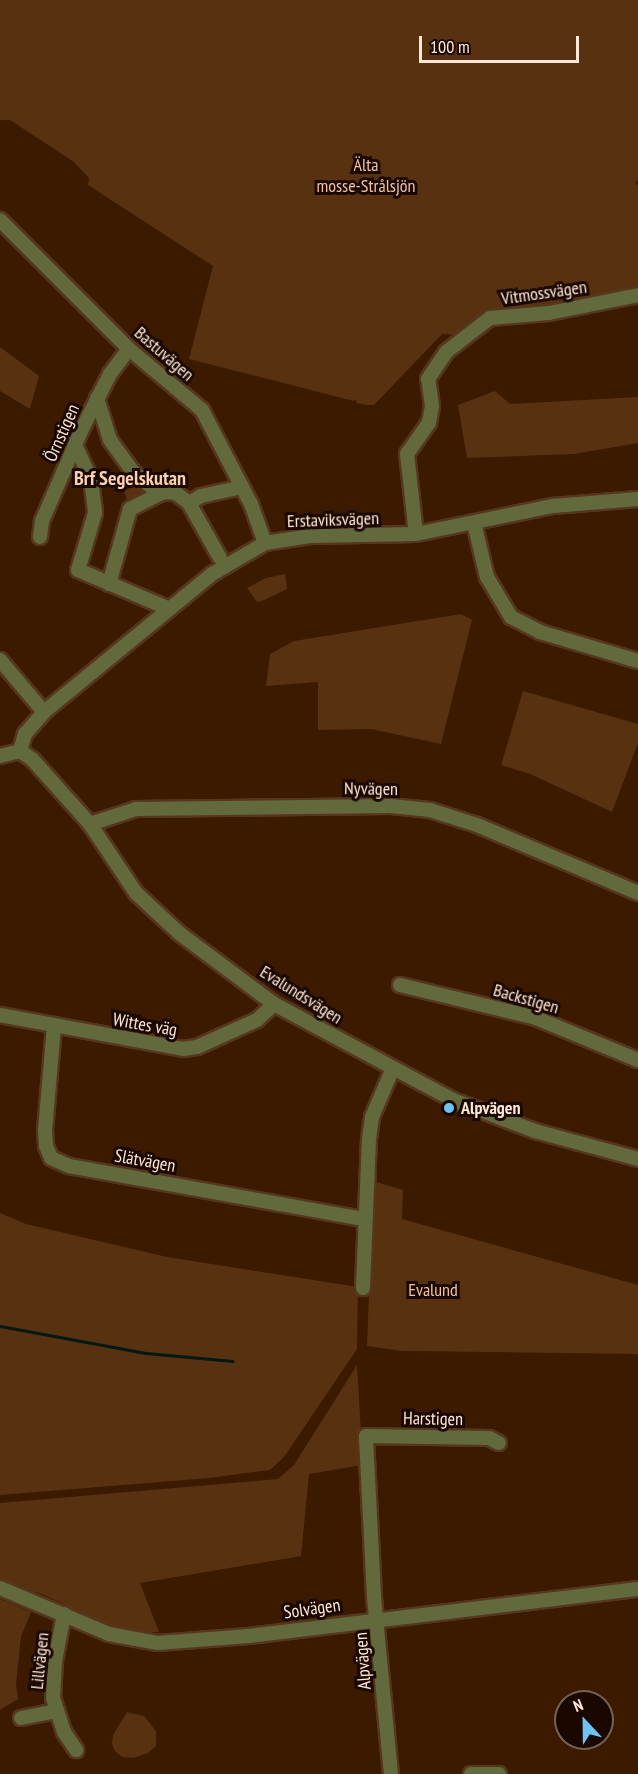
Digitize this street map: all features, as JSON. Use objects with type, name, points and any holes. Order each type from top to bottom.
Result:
[{"type":"street","name":"Bastuvägen","points":[[0,220],[129,349],[202,410],[242,488],[266,543]]},
{"type":"street","name":"Vitmossvägen","points":[[416,534],[407,454],[429,423],[432,406],[428,379],[446,352],[490,318],[549,313],[638,295]]},
{"type":"street","name":"Örnstigen","points":[[40,537],[42,521],[75,445],[110,374],[129,349]]},
{"type":"street","points":[[98,398],[110,440],[133,472],[160,494]]},
{"type":"street","points":[[75,445],[91,479],[95,513],[77,566],[78,570],[168,608]]},
{"type":"street","points":[[189,503],[201,496],[242,488]]},
{"type":"street","points":[[109,584],[130,509],[160,494],[171,492],[189,503],[220,558]]},
{"type":"street","name":"Erstaviksvägen","points":[[20,751],[25,734],[44,712],[212,574],[266,543],[311,536],[416,534],[553,506],[638,499]]},
{"type":"street","points":[[474,523],[487,577],[511,617],[540,632],[638,661]]},
{"type":"street","points":[[0,660],[44,712]]},
{"type":"street","points":[[0,756],[20,751]]},
{"type":"street","name":"Evalundsvägen","points":[[20,751],[32,759],[90,824],[136,893],[179,933],[274,1004],[453,1101],[535,1131],[638,1159]]},
{"type":"street","name":"Nyvägen","points":[[90,824],[136,809],[391,806],[430,810],[477,825],[638,893]]},
{"type":"street","name":"Backstigen","points":[[400,985],[536,1018],[638,1060]]},
{"type":"street","name":"Wittes väg","points":[[0,1015],[54,1027],[183,1049],[212,1041],[257,1020],[274,1004]]},
{"type":"street","name":"Slätvägen","points":[[54,1027],[45,1130],[46,1146],[51,1158],[69,1166],[365,1219]]},
{"type":"street","points":[[363,1288],[366,1172],[372,1117],[393,1068]]},
{"type":"street","name":"Harstigen","points":[[366,1436],[489,1437],[499,1443]]},
{"type":"street","name":"Alpvägen","points":[[366,1436],[377,1618],[391,1774]]},
{"type":"street","name":"Solvägen","points":[[0,1588],[109,1634],[158,1642],[238,1637],[377,1618],[638,1589]]},
{"type":"street","name":"Lillvägen","points":[[64,1614],[55,1661],[53,1698],[64,1732],[76,1750]]},
{"type":"street","name":"Lillvägen","points":[[21,1718],[57,1711]]},
{"type":"street","points":[[471,1774],[499,1774]]},
{"type":"green space","name":"Älta mosse-Strålsjön","points":[[0,0],[638,0],[638,180],[635,183],[638,186],[638,288],[536,307],[491,309],[460,335],[442,334],[374,405],[356,403],[357,399],[354,401],[189,359],[213,266],[88,185],[89,178],[74,162],[10,120],[0,120]]},
{"type":"green space","points":[[0,347],[39,376],[30,409],[0,391]]},
{"type":"green space","points":[[495,391],[510,404],[638,397],[638,443],[574,454],[467,458],[458,405]]},
{"type":"green space","points":[[138,484],[141,489],[151,486],[160,494],[130,509],[124,491]]},
{"type":"green space","points":[[285,574],[287,589],[262,601],[257,602],[247,588],[266,578]]},
{"type":"green space","points":[[461,614],[472,620],[441,744],[371,729],[318,730],[318,682],[266,686],[270,654],[294,641]]},
{"type":"green space","points":[[523,691],[638,724],[638,743],[612,812],[530,774],[501,765]]},
{"type":"green space","name":"Evalund","points":[[373,1181],[403,1190],[402,1219],[638,1285],[638,1354],[402,1351],[367,1346]]},
{"type":"green space","points":[[0,1213],[26,1224],[167,1257],[358,1287],[357,1349],[284,1457],[270,1470],[209,1478],[0,1495]]},
{"type":"green space","points":[[357,1365],[363,1465],[309,1474],[301,1556],[140,1583],[159,1632],[134,1632],[112,1627],[44,1595],[0,1580],[0,1503],[278,1479],[294,1465]]},
{"type":"green space","points":[[0,1599],[31,1612],[21,1637],[16,1684],[18,1699],[0,1710]]},
{"type":"green space","points":[[127,1712],[144,1716],[156,1731],[156,1746],[148,1753],[133,1758],[122,1757],[115,1751],[112,1744],[113,1735]]},
{"type":"waterway","points":[[0,1326],[146,1353],[233,1361]]},
{"type":"place","name":"Alpvägen","points":[[449,1108]]},
{"type":"district","name":"Brf Segelskutan","points":[[130,478]]}]
